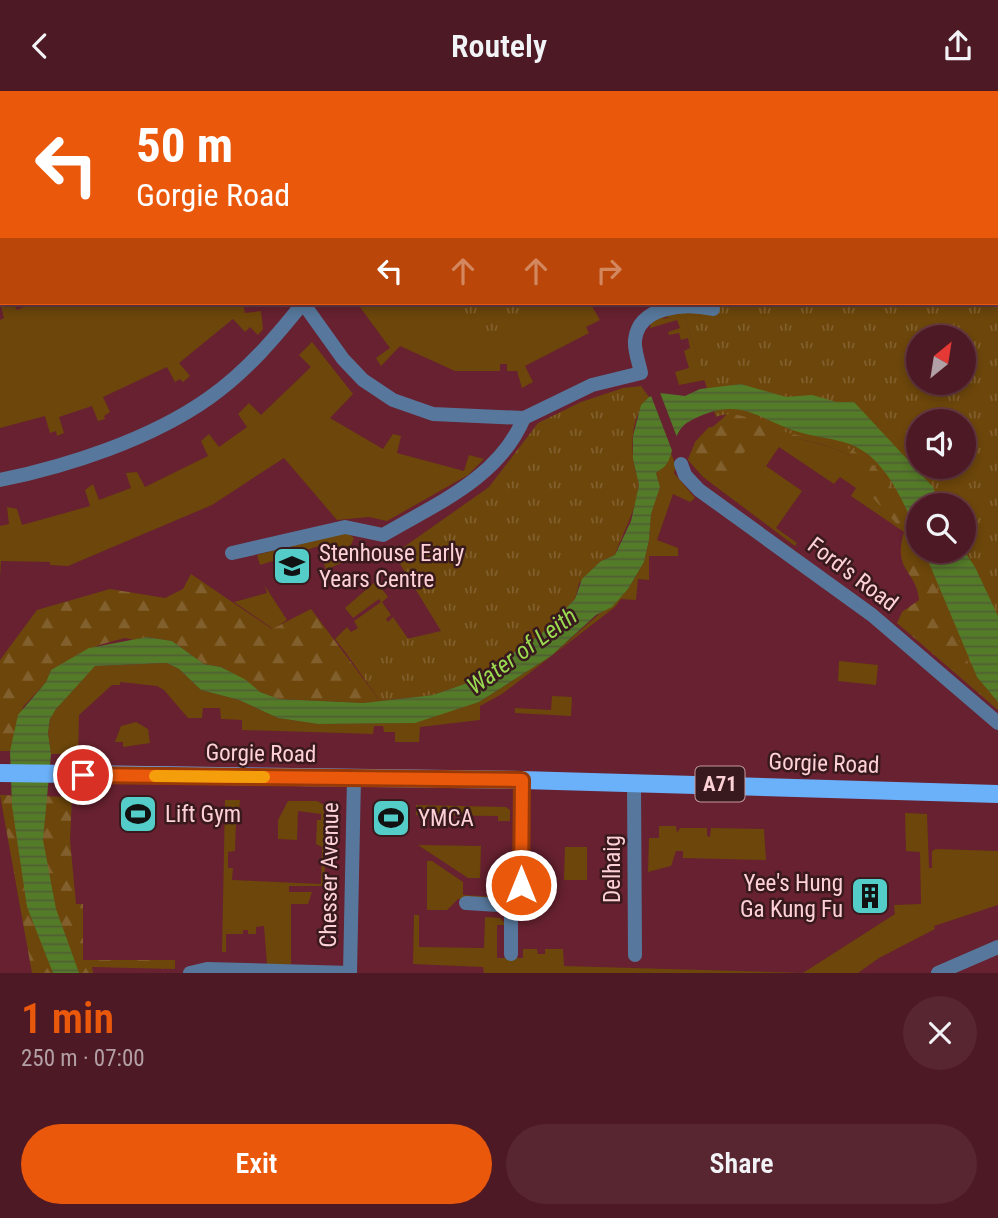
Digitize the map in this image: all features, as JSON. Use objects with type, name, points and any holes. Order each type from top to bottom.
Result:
[{"type":"main road","name":"Gorgie Road","points":[[0,773],[522,780],[998,794]]},
{"type":"street","points":[[0,480],[103,450],[208,399],[257,358],[301,305]]},
{"type":"street","points":[[304,305],[354,372],[393,400],[444,415],[524,418],[592,386],[641,373],[635,336],[645,319],[655,312],[693,307],[713,309]]},
{"type":"street","points":[[232,553],[336,528],[352,527],[383,535],[483,475],[510,445],[524,418]]},
{"type":"street","name":"Ford's Road","points":[[681,464],[693,485],[866,610],[998,723]]},
{"type":"street","name":"Chesser Avenue","points":[[350,973],[354,778]]},
{"type":"street","points":[[511,954],[514,906],[521,889],[522,780]]},
{"type":"street","name":"Delhaig","points":[[634,783],[635,955]]},
{"type":"street","points":[[466,903],[514,906]]},
{"type":"street","points":[[938,973],[998,947]]},
{"type":"street","points":[[190,973],[207,969],[350,973]]},
{"type":"green space","points":[[1,305],[14,305],[17,310],[28,305],[243,305],[245,313],[261,311],[263,329],[258,335],[250,327],[245,332],[233,319],[179,363],[190,376],[183,382],[180,379],[175,382],[167,367],[103,397],[110,412],[104,416],[105,419],[98,421],[92,406],[59,417],[64,433],[57,436],[56,431],[50,433],[45,416],[0,428],[0,320],[4,318]]},
{"type":"green space","points":[[358,305],[591,305],[600,320],[586,327],[589,333],[525,366],[533,382],[522,388],[517,371],[507,371],[507,364],[500,364],[500,371],[455,371],[400,346],[381,366],[376,358],[390,348]]},
{"type":"green space","points":[[457,305],[546,305],[480,342]]},
{"type":"green space","points":[[653,305],[998,305],[998,709],[973,688],[977,684],[926,563],[976,563],[976,493],[906,493],[906,516],[879,471],[853,451],[836,444],[778,430],[740,415],[716,417],[685,318],[665,317],[650,329]]},
{"type":"green space","points":[[675,316],[685,318],[705,380],[679,385],[675,372],[689,368],[684,351],[690,348],[688,338],[681,340],[679,333],[669,335],[668,332],[680,328],[677,320],[650,328],[659,320]]},
{"type":"green space","points":[[312,342],[353,394],[330,418],[383,449],[393,434],[401,436],[397,453],[464,471],[469,455],[484,459],[468,475],[387,521],[369,517],[337,520],[284,458],[212,505],[68,566],[50,565],[50,562],[1,561],[0,579],[0,526],[9,524],[7,507],[17,509],[22,525],[90,506],[85,490],[93,484],[99,500],[131,488],[126,473],[137,472],[145,487],[208,456],[201,441],[209,434],[219,447],[247,427],[238,414],[249,403],[261,415],[311,367],[299,355]]},
{"type":"green space","points":[[641,386],[649,397],[639,411],[633,437],[638,489],[615,555],[601,561],[579,583],[575,599],[541,634],[473,681],[433,695],[380,701],[346,653],[441,631],[394,554],[489,487],[538,423],[581,402],[623,388]]},
{"type":"green space","points":[[732,409],[846,442],[879,464],[906,514],[906,563],[930,563],[998,702],[998,710],[897,623],[902,612],[919,600],[901,555],[904,532],[865,489],[851,456],[810,441],[781,438],[768,440],[743,453],[741,472],[715,486],[688,460],[701,437]]},
{"type":"green space","points":[[709,427],[800,439],[851,456],[904,532],[851,496],[856,488],[840,477],[834,484],[779,447],[766,466],[802,491],[776,528],[797,543],[795,546],[703,477],[688,460],[695,442]]},
{"type":"green space","points":[[670,450],[676,466],[674,473],[695,498],[690,502],[673,494],[657,540],[678,548],[678,556],[649,556],[649,580],[638,579],[636,600],[621,599],[615,607],[502,694],[480,706],[480,720],[420,727],[419,742],[395,742],[395,732],[384,732],[383,726],[374,726],[373,734],[242,730],[242,720],[221,719],[220,708],[203,708],[202,718],[188,718],[164,690],[157,686],[120,682],[120,685],[112,685],[79,715],[78,754],[51,754],[48,733],[51,716],[76,683],[95,666],[167,663],[179,669],[201,690],[239,700],[278,718],[318,724],[406,723],[479,702],[551,656],[628,589],[644,562],[651,513],[660,487],[656,473],[666,463]]},
{"type":"green space","points":[[348,533],[354,538],[343,562],[326,570],[319,546],[260,565],[257,555]]},
{"type":"green space","points":[[191,574],[272,629],[311,609],[380,701],[363,703],[279,699],[260,692],[222,667],[204,664],[172,641],[147,637],[139,641],[125,638],[99,645],[51,670],[46,682],[23,707],[10,751],[0,751],[0,660],[37,610],[110,589],[165,598],[183,589]]},
{"type":"green space","points":[[376,581],[388,597],[382,602],[391,615],[386,619],[388,622],[393,617],[409,640],[346,653],[335,639],[347,627],[351,632],[358,628],[354,621],[381,602],[379,599],[353,618],[345,608]]},
{"type":"green space","points":[[265,586],[287,620],[273,629],[234,602],[267,593]]},
{"type":"green space","points":[[839,661],[878,665],[876,685],[838,681]]},
{"type":"green space","points":[[552,696],[572,697],[571,716],[515,713],[515,708],[551,710]]},
{"type":"green space","points":[[136,722],[148,729],[150,743],[123,747],[123,742],[115,742],[121,726]]},
{"type":"green space","points":[[0,795],[72,797],[70,840],[76,904],[83,904],[83,960],[175,960],[175,969],[92,967],[93,973],[32,973]]},
{"type":"green space","points":[[225,800],[240,800],[239,812],[230,814],[232,821],[236,822],[235,851],[228,852],[228,868],[233,868],[232,880],[321,884],[322,847],[316,844],[317,820],[321,820],[321,814],[298,811],[297,840],[278,839],[278,820],[288,801],[317,801],[324,805],[325,886],[289,886],[289,892],[312,892],[308,904],[291,904],[291,964],[267,964],[264,926],[256,927],[256,934],[248,934],[248,930],[243,930],[243,934],[226,934],[226,952],[222,952]]},
{"type":"green space","points":[[416,805],[506,807],[510,810],[510,821],[498,821],[498,816],[416,815]]},
{"type":"green space","points":[[905,813],[927,814],[929,868],[932,868],[932,851],[936,849],[998,851],[998,905],[934,926],[935,929],[879,958],[858,973],[803,973],[895,914],[894,905],[921,904],[920,852],[906,851]]},
{"type":"green space","points":[[659,826],[676,826],[677,833],[680,828],[707,828],[707,836],[710,837],[711,828],[764,829],[766,860],[683,858],[683,851],[676,851],[671,866],[648,872],[649,838],[659,838]]},
{"type":"green space","points":[[418,845],[481,846],[480,878],[468,878]]},
{"type":"green space","points":[[565,847],[587,847],[587,880],[564,880]]},
{"type":"green space","points":[[427,861],[432,861],[463,882],[463,895],[498,897],[504,891],[511,891],[502,901],[458,899],[447,910],[427,910]]},
{"type":"green space","points":[[414,915],[419,915],[419,947],[484,948],[485,917],[500,918],[507,925],[497,925],[497,958],[523,958],[523,949],[537,949],[538,954],[545,954],[545,949],[563,949],[564,966],[803,973],[484,973],[483,967],[413,964]]},
{"type":"water","name":"Water of Leith","points":[[741,384],[786,397],[812,395],[837,402],[854,402],[906,458],[906,479],[926,479],[935,493],[906,493],[906,507],[879,464],[862,450],[847,443],[790,429],[738,409],[724,409],[708,413],[684,425],[676,437],[668,461],[656,473],[660,487],[651,514],[644,562],[628,589],[612,607],[596,615],[551,656],[479,702],[415,723],[318,724],[278,718],[239,700],[201,690],[179,669],[167,663],[95,666],[56,709],[50,719],[48,733],[51,754],[43,840],[56,909],[79,973],[53,973],[27,907],[12,806],[10,751],[18,715],[46,682],[51,670],[89,648],[147,637],[172,641],[204,664],[221,667],[246,680],[260,692],[279,699],[363,703],[433,695],[473,681],[541,634],[575,599],[582,579],[601,561],[615,555],[631,521],[639,485],[633,459],[633,436],[641,405],[649,397],[661,393],[685,396],[700,389]]},
{"type":"water","points":[[929,563],[972,563],[998,616],[998,702],[977,677]]},
{"type":"pier","points":[[659,390],[678,440],[673,453],[650,393]]},
{"type":"slow traffic","points":[[155,776],[264,777]]},
{"type":"place","name":"Stenhouse Early Years Centre","points":[[292,566]]},
{"type":"place","name":"Lift Gym","points":[[138,814]]},
{"type":"place","name":"YMCA","points":[[391,818]]},
{"type":"place","name":"Yee's Hung Ga Kung Fu","points":[[870,896]]},
{"type":"route","points":[[83,775],[522,780],[521,885]]}]
